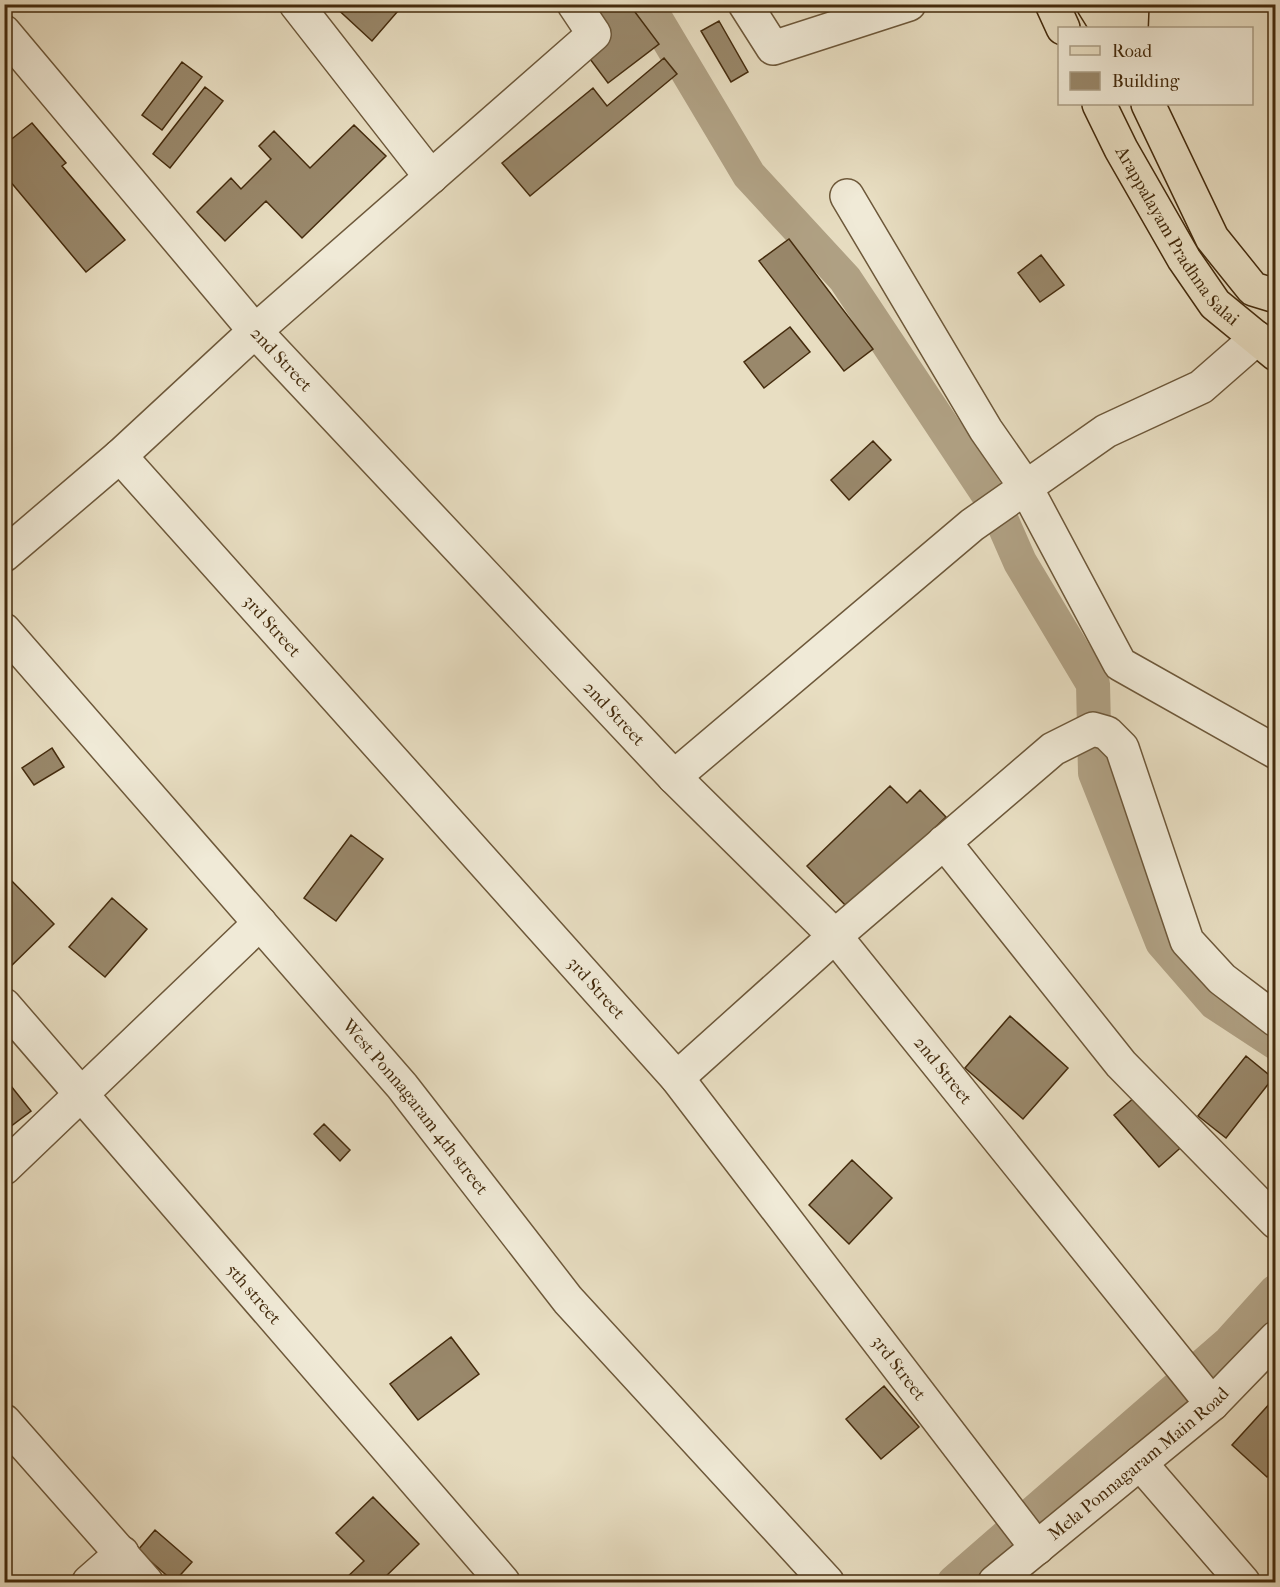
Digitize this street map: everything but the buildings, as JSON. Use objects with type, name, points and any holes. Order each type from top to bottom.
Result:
[{"type":"main road","points":[[1052,4],[1063,27]]},
{"type":"main road","points":[[1093,4],[1107,27]]},
{"type":"main road","points":[[1131,27],[1132,4]]},
{"type":"main road","name":"Arappalayam Pradhna Salai","points":[[1100,105],[1126,158],[1184,260],[1215,304],[1266,346]]},
{"type":"main road","name":"Arappalayam Pradhna Salai","points":[[1148,105],[1212,238],[1253,289],[1275,296]]},
{"type":"street","points":[[297,4],[432,177]]},
{"type":"street","points":[[4,555],[120,456],[255,331],[594,34],[574,4]]},
{"type":"street","points":[[746,4],[773,48],[909,4]]},
{"type":"street","name":"2nd Street","points":[[4,32],[255,331],[674,777],[835,936],[1209,1399]]},
{"type":"street","points":[[847,196],[986,430],[1018,492],[1120,663],[1275,752]]},
{"type":"street","points":[[674,777],[972,525],[1106,431],[1201,387],[1266,346]]},
{"type":"street","name":"3rd Street","points":[[120,456],[677,1078],[1033,1543]]},
{"type":"street","name":"West Ponnagaram 4th street","points":[[4,630],[402,1086],[568,1300],[827,1582]]},
{"type":"street","points":[[677,1078],[835,936],[1053,749],[1100,731],[1122,748],[1187,941],[1222,979],[1275,1020]]},
{"type":"street","points":[[944,842],[1121,1064],[1275,1222]]},
{"type":"street","points":[[4,1168],[260,923]]},
{"type":"street","name":"5th street","points":[[4,1005],[502,1582]]},
{"type":"street","name":"Mela Ponnagaram Main Road","points":[[996,1582],[1033,1543],[1140,1462],[1275,1338]]},
{"type":"street","points":[[4,1421],[146,1582]]},
{"type":"street","points":[[1140,1462],[1243,1582]]},
{"type":"street","points":[[89,1582],[122,1553]]},
{"type":"waterway","points":[[647,4],[749,175],[845,279],[995,505],[1020,562],[1093,684],[1095,773],[1162,942],[1215,1003],[1276,1043]]},
{"type":"waterway","points":[[954,1582],[1230,1342],[1276,1291]]}]
